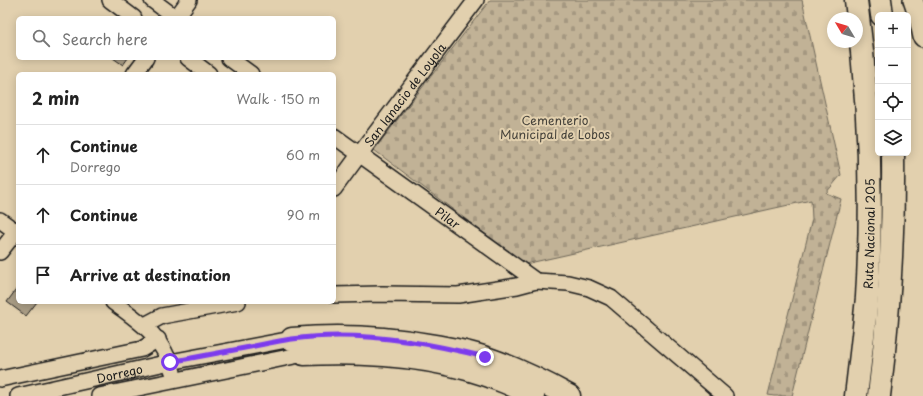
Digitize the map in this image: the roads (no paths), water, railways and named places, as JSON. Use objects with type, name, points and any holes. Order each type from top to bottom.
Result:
[{"type":"main road","name":"Ruta Nacional 205","points":[[856,0],[864,72],[869,148],[870,201],[867,297],[856,396]]},
{"type":"main road","points":[[880,0],[882,12]]},
{"type":"main road","name":"Ruta Nacional 205","points":[[879,396],[886,343],[891,267],[893,227],[893,156]]},
{"type":"main road","points":[[298,346],[324,336],[409,341],[452,348],[485,357],[522,372],[569,396]]},
{"type":"main road","points":[[298,346],[341,352],[418,359],[447,364],[471,370],[506,382],[532,396]]},
{"type":"street","points":[[110,0],[131,16]]},
{"type":"street","points":[[152,0],[173,16]]},
{"type":"street","points":[[177,16],[189,0]]},
{"type":"street","name":"San Ignacio de Loyola","points":[[336,182],[339,172],[359,155],[476,0]]},
{"type":"street","points":[[913,0],[923,37]]},
{"type":"street","points":[[136,72],[144,60]]},
{"type":"street","points":[[191,60],[206,72]]},
{"type":"street","points":[[232,60],[248,72]]},
{"type":"street","name":"Pilar","points":[[336,138],[536,281]]},
{"type":"street","points":[[0,220],[16,230]]},
{"type":"street","points":[[0,252],[16,232]]},
{"type":"street","points":[[336,295],[458,295],[510,287],[536,281],[589,288],[611,298],[725,396]]},
{"type":"street","points":[[116,304],[145,325],[158,339],[170,362],[175,380]]},
{"type":"street","points":[[145,325],[162,316],[227,304]]},
{"type":"street","points":[[0,379],[142,349],[158,339]]},
{"type":"street","name":"Dorrego","points":[[18,396],[170,362],[298,346]]},
{"type":"street","name":"Dorrego","points":[[99,396],[175,380],[298,346]]},
{"type":"park label","name":"Cementerio Municipal de Lobos","points":[[555,127]]}]
